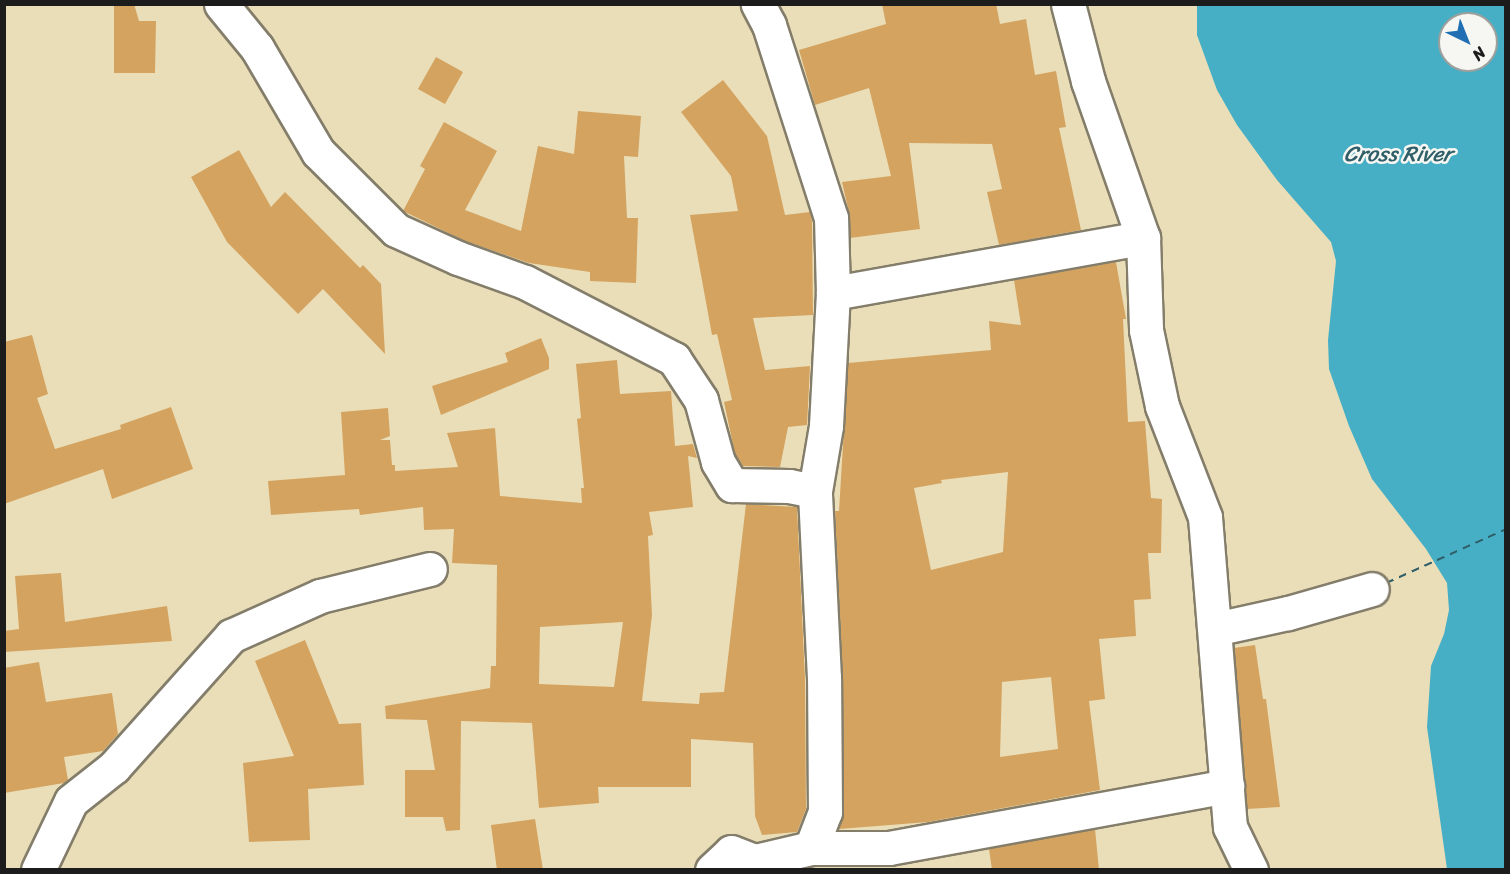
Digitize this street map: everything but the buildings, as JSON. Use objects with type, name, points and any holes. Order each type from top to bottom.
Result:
[{"type":"street","points":[[221,4],[257,48],[318,152],[396,230],[458,258],[525,282],[674,359],[700,400],[717,462],[732,485],[789,486],[815,491]]},
{"type":"street","points":[[758,4],[770,25],[831,218],[834,293],[826,426],[815,491],[824,678],[825,812],[811,848]]},
{"type":"street","points":[[1068,4],[1088,81],[1143,238],[1146,330],[1162,406],[1205,517],[1230,827],[1251,870]]},
{"type":"street","points":[[834,293],[1143,238]]},
{"type":"street","points":[[38,870],[71,801],[114,767],[231,636],[320,596],[430,569]]},
{"type":"street","points":[[1215,629],[1288,613],[1372,589]]},
{"type":"street","points":[[712,870],[731,852],[755,861],[811,848],[889,848],[1227,786]]},
{"type":"water","name":"Cross River","points":[[1197,5],[1505,5],[1505,869],[1447,869],[1427,727],[1431,666],[1444,634],[1449,610],[1447,583],[1426,549],[1372,479],[1349,426],[1329,369],[1328,340],[1336,261],[1331,242],[1277,180],[1237,125],[1217,90],[1197,35]]},
{"type":"ferry route","points":[[1386,583],[1506,529]]}]
